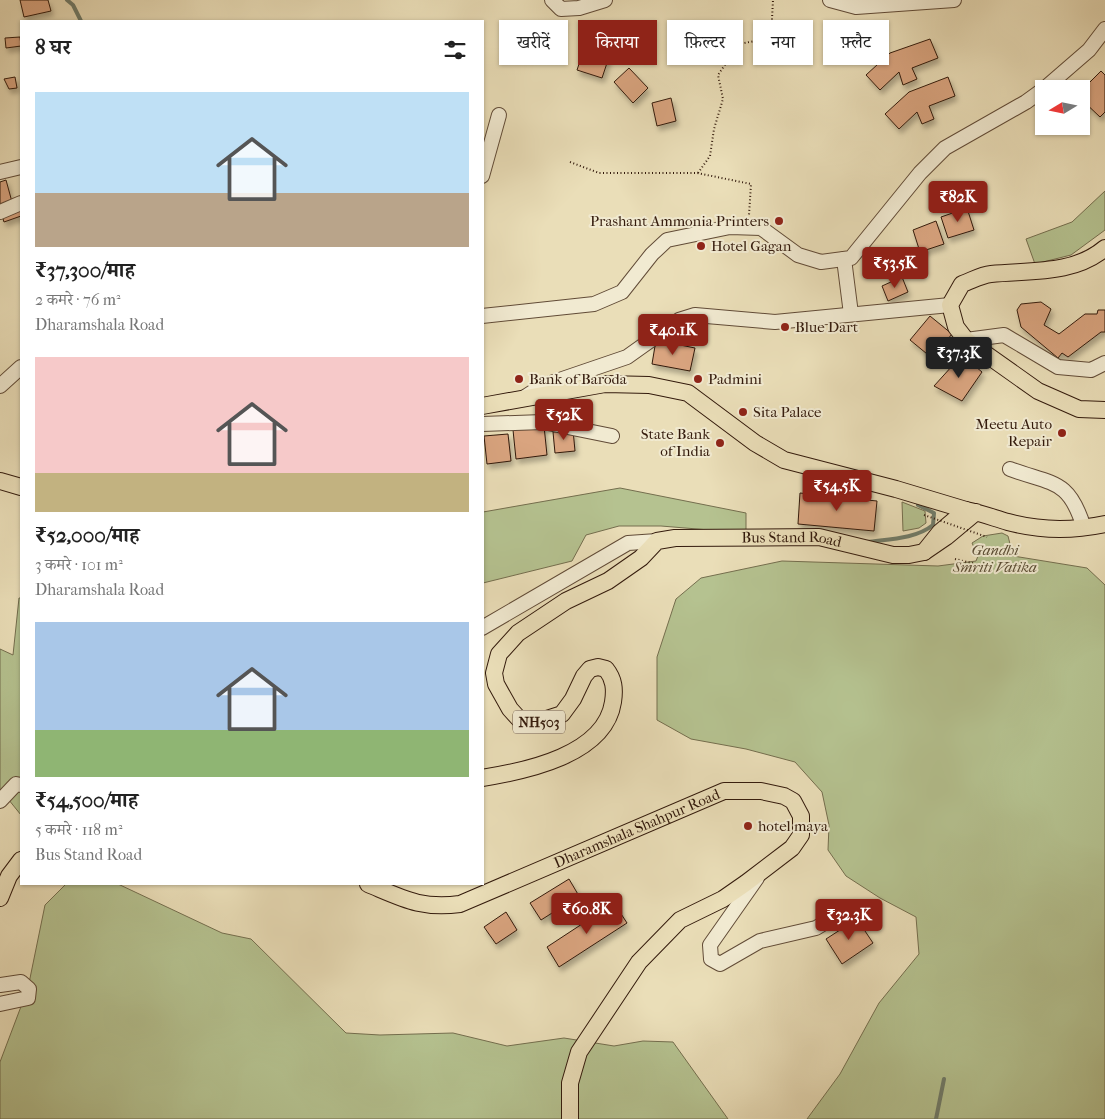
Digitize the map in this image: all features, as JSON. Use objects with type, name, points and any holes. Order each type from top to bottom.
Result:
[{"type":"main road","points":[[1105,248],[1093,259],[1043,272],[989,274],[962,284],[950,305],[956,327],[966,340],[1038,390],[1079,409],[1105,410]]},
{"type":"main road","points":[[484,406],[605,384],[649,384],[688,394],[755,443],[784,460],[896,488],[1010,522],[1046,529],[1084,528],[1105,524]]},
{"type":"main road","points":[[0,481],[20,487]]},
{"type":"main road","name":"Bus Stand Road","points":[[657,541],[675,538],[819,536],[893,554],[909,555],[924,552],[946,537],[971,511]]},
{"type":"main road","name":"NH503","points":[[484,778],[508,774],[585,746],[606,721],[612,706],[613,682],[606,669],[598,667],[587,672],[562,714],[548,720],[526,722],[520,720],[510,709],[496,684],[494,673],[499,654],[518,633],[566,601],[594,586],[608,581],[642,558],[657,541]]},
{"type":"main road","name":"Dharamshala Shahpur Road","points":[[370,885],[411,903],[437,907],[460,904],[724,791],[739,789],[761,791],[784,796],[793,801],[801,816],[802,835],[797,843],[723,899],[680,920],[639,962],[579,1052],[570,1083],[570,1119]]},
{"type":"main road","points":[[0,898],[9,876],[20,861]]},
{"type":"street","points":[[552,0],[561,9],[580,8],[605,0]]},
{"type":"street","points":[[830,0],[856,7],[954,0]]},
{"type":"street","points":[[1054,80],[1089,50],[1105,29]]},
{"type":"street","points":[[484,316],[594,304],[622,292],[652,254],[667,240],[730,227],[761,228],[798,255],[821,262],[851,258],[920,173],[945,148],[1035,96]]},
{"type":"street","points":[[484,169],[499,115]]},
{"type":"street","points":[[0,172],[20,168]]},
{"type":"street","points":[[0,212],[20,203]]},
{"type":"street","points":[[844,259],[851,314]]},
{"type":"street","points":[[524,397],[542,386],[627,357],[679,320],[695,314],[775,322],[950,305]]},
{"type":"street","points":[[966,340],[1004,335],[1058,367],[1091,370],[1105,363]]},
{"type":"street","points":[[0,386],[20,368]]},
{"type":"street","points":[[484,424],[543,422],[612,436]]},
{"type":"street","points":[[1010,469],[1057,484],[1067,491],[1078,508],[1084,528]]},
{"type":"street","points":[[484,627],[628,543],[657,541]]},
{"type":"street","points":[[0,801],[16,784],[20,785]]},
{"type":"street","points":[[761,872],[710,945],[711,959],[720,964],[760,942],[816,928],[826,922]]},
{"type":"street","points":[[0,985],[20,982],[29,989],[28,998],[0,1004]]},
{"type":"path","points":[[698,173],[710,156],[714,129],[723,99],[718,74],[739,44],[771,38],[773,0]]},
{"type":"path","points":[[570,162],[598,173],[698,173],[751,184],[748,228]]},
{"type":"path","points":[[924,515],[987,538]]},
{"type":"path","points":[[955,559],[976,564]]},
{"type":"green space","points":[[1105,191],[1105,230],[1071,255],[1035,264],[1026,239],[1072,222]]},
{"type":"green space","points":[[620,488],[746,513],[746,533],[661,526],[619,526],[586,535],[572,561],[484,583],[484,512]]},
{"type":"green space","points":[[902,502],[925,511],[926,523],[919,528],[903,531]]},
{"type":"green space","name":"Gandhi Smriti Vatika","points":[[1002,533],[1008,536],[1013,556],[1087,568],[1105,585],[1105,1119],[807,1119],[840,1074],[879,1003],[919,954],[916,917],[880,898],[846,876],[828,850],[829,825],[822,792],[795,762],[746,749],[691,739],[657,720],[657,657],[676,599],[701,578],[782,561],[938,566],[976,561],[978,556],[972,543],[983,536]]},
{"type":"green space","points":[[20,598],[20,814],[0,789],[0,649],[13,655]]},
{"type":"green space","points":[[65,885],[120,885],[222,933],[251,939],[346,1033],[380,1035],[453,1033],[507,1046],[564,1038],[614,1046],[643,1041],[673,1042],[728,1119],[0,1119],[0,1062],[28,988],[45,905]]},
{"type":"building","points":[[20,0],[48,0],[51,11],[24,17]]},
{"type":"building","points":[[20,37],[20,46],[6,48],[5,38]]},
{"type":"building","points":[[930,39],[938,58],[912,68],[917,79],[903,85],[899,72],[880,90],[866,75],[877,65],[889,65],[890,53]]},
{"type":"building","points":[[579,65],[606,65],[602,78],[577,70]]},
{"type":"building","points":[[629,68],[648,88],[633,103],[614,82]]},
{"type":"building","points":[[1101,71],[1105,75],[1105,112],[1100,117],[1090,108],[1090,82]]},
{"type":"building","points":[[15,77],[17,88],[9,89],[4,79]]},
{"type":"building","points":[[948,77],[955,96],[929,106],[934,119],[922,124],[917,112],[899,129],[885,114],[909,92]]},
{"type":"building","points":[[671,98],[676,121],[657,126],[652,103]]},
{"type":"building","points":[[6,180],[12,202],[0,205],[0,182]]},
{"type":"building","points":[[20,202],[20,216],[4,222],[0,209]]},
{"type":"building","points":[[967,208],[974,230],[948,238],[941,217]]},
{"type":"building","points":[[936,221],[944,244],[920,252],[913,230]]},
{"type":"building","points":[[902,277],[908,292],[888,301],[882,286]]},
{"type":"building","points":[[1041,302],[1051,309],[1044,325],[1059,334],[1085,314],[1097,314],[1098,310],[1105,310],[1105,332],[1101,332],[1068,357],[1062,353],[1058,358],[1021,327],[1017,310],[1021,304]]},
{"type":"building","points":[[930,316],[952,334],[932,358],[910,340]]},
{"type":"building","points":[[656,340],[695,348],[690,371],[652,364]]},
{"type":"building","points":[[962,355],[982,372],[962,401],[934,386]]},
{"type":"building","points":[[544,426],[547,455],[516,459],[513,430]]},
{"type":"building","points":[[573,430],[575,451],[555,453],[553,432]]},
{"type":"building","points":[[508,434],[511,461],[487,464],[484,436]]},
{"type":"building","points":[[800,493],[877,501],[874,531],[798,524]]},
{"type":"building","points":[[569,879],[579,896],[541,920],[530,903]]},
{"type":"building","points":[[614,903],[627,923],[559,967],[547,947]]},
{"type":"building","points":[[506,912],[517,930],[496,944],[484,927]]},
{"type":"building","points":[[857,919],[873,943],[842,964],[826,939]]},
{"type":"waterway","points":[[67,0],[73,5],[80,20]]},
{"type":"waterway","points":[[867,542],[910,536],[933,525],[934,513],[918,505]]},
{"type":"waterway","points":[[936,1119],[944,1079]]},
{"type":"place","name":"Prashant Ammonia Printers","points":[[779,221]]},
{"type":"place","name":"Hotel Gagan","points":[[701,246]]},
{"type":"place","name":"Blue Dart","points":[[785,327]]},
{"type":"place","name":"Bank of Baroda","points":[[519,379]]},
{"type":"place","name":"Padmini","points":[[698,379]]},
{"type":"place","name":"Sita Palace","points":[[743,412]]},
{"type":"place","name":"Meetu Auto Repair","points":[[1062,433]]},
{"type":"place","name":"State Bank of India","points":[[720,443]]},
{"type":"place","name":"hotel maya","points":[[748,826]]}]
